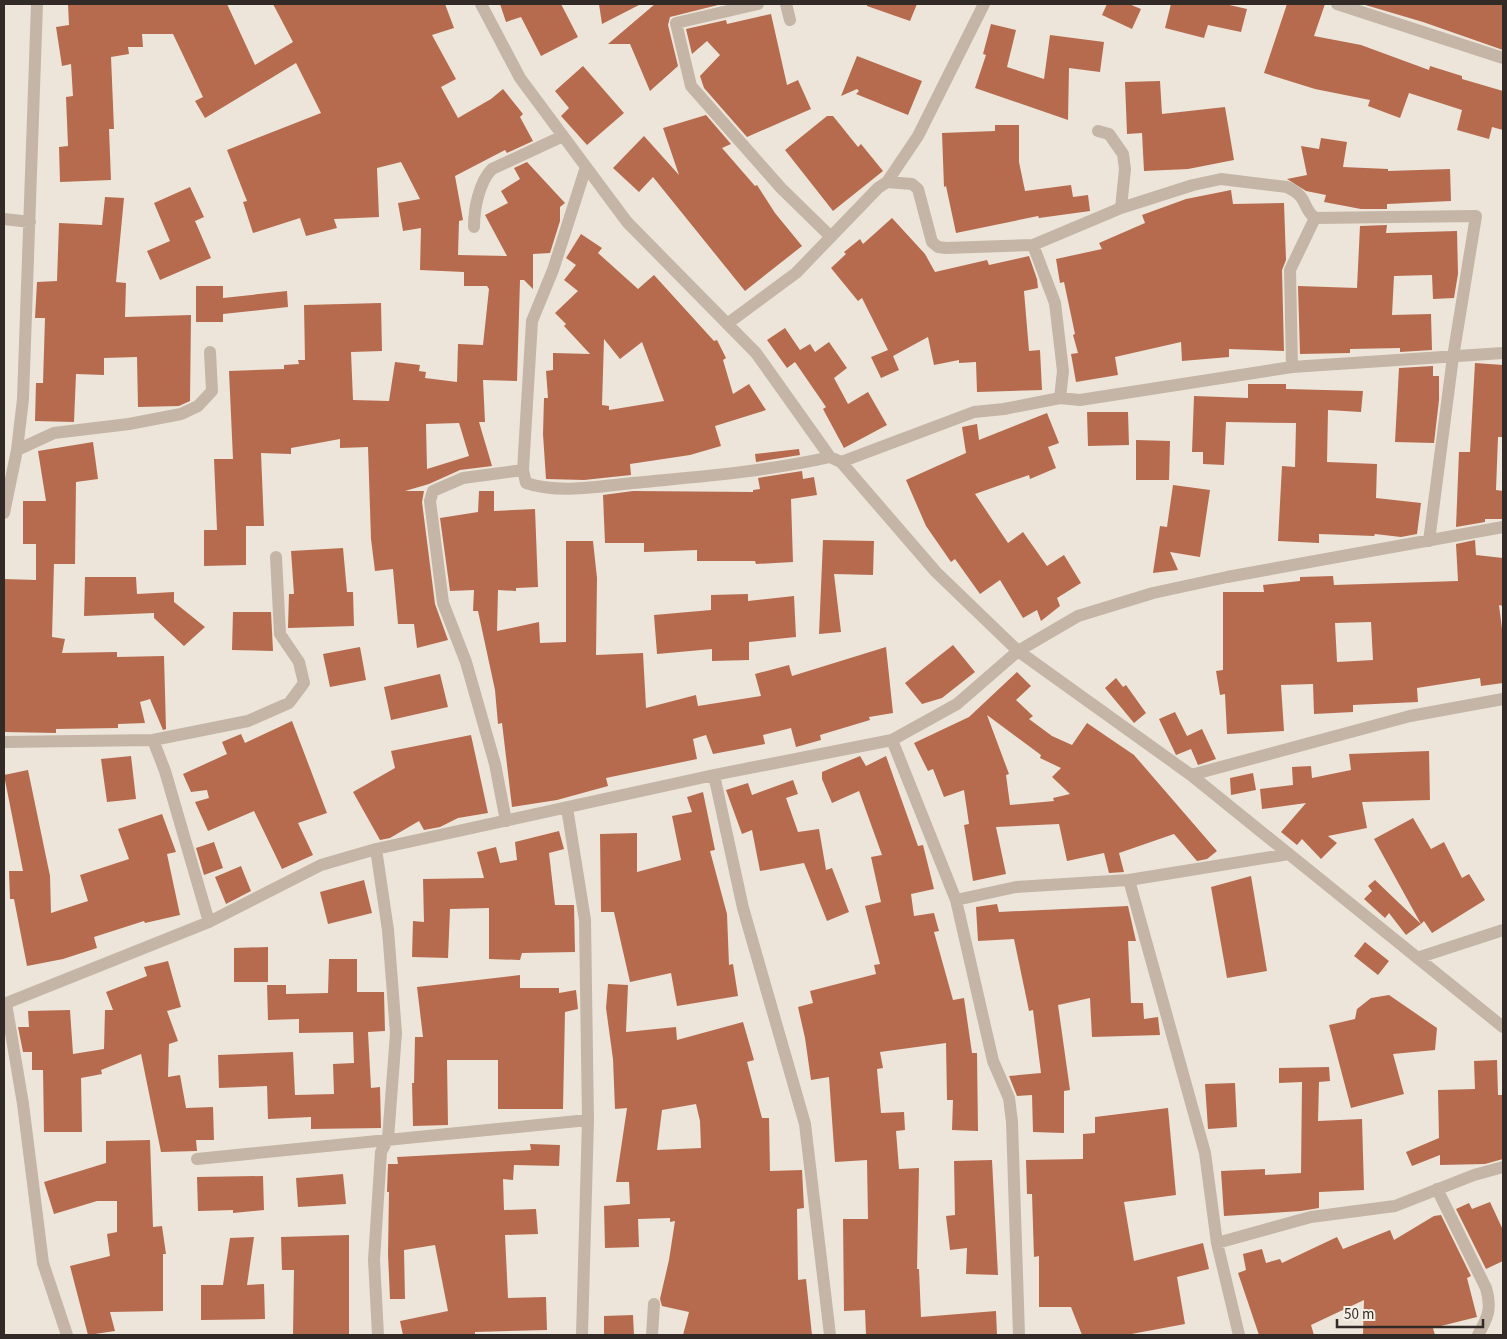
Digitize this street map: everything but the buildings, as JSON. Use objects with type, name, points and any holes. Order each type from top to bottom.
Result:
[{"type":"street","points":[[4,513],[17,450],[23,399],[37,4]]},
{"type":"street","points":[[481,4],[520,78],[627,222],[756,353],[835,460],[936,572],[1018,652],[1191,776],[1503,1027]]},
{"type":"street","points":[[758,4],[676,23],[687,76],[691,86],[705,103],[781,188],[830,237]]},
{"type":"street","points":[[786,4],[790,20]]},
{"type":"street","points":[[727,324],[796,273],[878,188],[887,182],[918,136],[984,4]]},
{"type":"street","points":[[1337,4],[1503,58]]},
{"type":"street","points":[[1098,131],[1109,134],[1123,154],[1125,169],[1121,208]]},
{"type":"street","points":[[474,227],[474,215],[485,176],[492,169],[563,136]]},
{"type":"street","points":[[586,167],[553,270],[532,321],[523,470],[526,483],[536,487],[569,489],[743,472],[835,460],[974,412],[1004,409],[1060,398],[1080,400],[1292,367],[1503,353]]},
{"type":"street","points":[[887,182],[912,184],[918,189],[932,242],[938,247],[1034,245],[1121,208],[1193,185],[1221,179],[1287,187],[1297,192],[1305,201],[1308,213],[1315,218],[1476,216],[1453,357],[1429,541]]},
{"type":"street","points":[[1292,367],[1290,270],[1315,218]]},
{"type":"street","points":[[4,219],[30,222]]},
{"type":"street","points":[[1034,245],[1056,303],[1063,371],[1060,398]]},
{"type":"street","points":[[17,450],[54,433],[129,424],[181,414],[198,406],[212,392],[210,352]]},
{"type":"street","points":[[506,821],[493,755],[466,662],[443,602],[430,500],[433,490],[463,478],[523,470]]},
{"type":"street","points":[[67,1335],[43,1263],[22,1104],[5,1004],[209,922],[321,865],[376,849],[714,775],[892,740],[957,704],[1018,652],[1078,616],[1153,592],[1503,527]]},
{"type":"street","points":[[4,742],[153,740],[248,721],[288,703],[304,683],[298,662],[280,634],[276,557]]},
{"type":"street","points":[[1191,776],[1410,716],[1503,699]]},
{"type":"street","points":[[153,740],[165,771],[209,922]]},
{"type":"street","points":[[892,740],[956,900],[993,1061],[1009,1098],[1012,1122],[1019,1335]]},
{"type":"street","points":[[714,775],[743,908],[805,1124],[830,1335]]},
{"type":"street","points":[[567,808],[585,920],[588,1120],[582,1335]]},
{"type":"street","points":[[376,849],[388,930],[396,1033],[388,1139],[381,1152],[374,1260],[378,1335]]},
{"type":"street","points":[[956,900],[1016,887],[1130,880],[1289,854]]},
{"type":"street","points":[[1130,880],[1205,1153],[1217,1243],[1239,1335]]},
{"type":"street","points":[[1418,958],[1503,930]]},
{"type":"street","points":[[197,1160],[588,1120]]},
{"type":"street","points":[[1217,1243],[1311,1217],[1395,1206],[1437,1189],[1503,1167]]},
{"type":"street","points":[[1437,1189],[1486,1288],[1490,1303],[1487,1319],[1478,1335]]},
{"type":"street","points":[[652,1335],[654,1304]]}]
